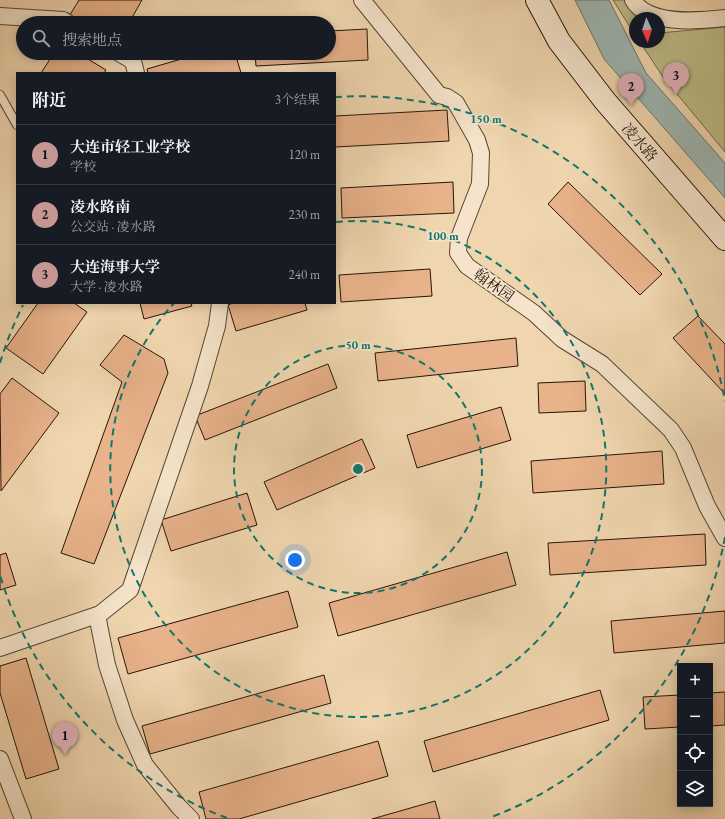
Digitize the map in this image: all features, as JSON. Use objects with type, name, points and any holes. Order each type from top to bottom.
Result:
[{"type":"main road","name":"凌水路","points":[[536,0],[559,41],[605,101],[725,239]]},
{"type":"street","name":"翰林园","points":[[362,0],[439,95],[447,97],[456,103],[477,140],[481,153],[480,184],[459,238],[458,253],[467,266],[534,313],[562,339],[602,364],[671,430],[683,448],[707,506],[725,538]]},
{"type":"street","points":[[634,0],[638,7],[662,19],[725,18]]},
{"type":"street","points":[[0,16],[16,17]]},
{"type":"street","points":[[131,60],[133,61],[136,72]]},
{"type":"street","points":[[0,648],[97,615],[130,590],[200,386],[217,326],[220,304]]},
{"type":"street","points":[[97,615],[108,665],[125,720],[145,766],[191,819]]},
{"type":"street","points":[[0,759],[23,819]]},
{"type":"lane","points":[[0,95],[16,123]]},
{"type":"green space","points":[[613,0],[627,0],[636,12],[629,12],[629,25]]},
{"type":"green space","points":[[725,27],[725,152],[663,77],[644,48],[665,48],[665,32]]},
{"type":"water","points":[[575,0],[609,0],[629,39],[629,48],[633,48],[646,73],[725,163],[725,198],[604,59]]},
{"type":"building","points":[[79,0],[142,0],[133,16],[69,16]]},
{"type":"building","points":[[367,29],[368,60],[256,66],[256,60],[336,60],[336,31]]},
{"type":"building","points":[[49,60],[90,60],[106,70],[105,72],[42,72]]},
{"type":"building","points":[[178,60],[237,60],[241,72],[148,72],[147,69]]},
{"type":"building","points":[[447,110],[449,141],[336,147],[336,116]]},
{"type":"building","points":[[453,182],[454,213],[342,218],[341,188]]},
{"type":"building","points":[[568,182],[662,274],[640,295],[548,204]]},
{"type":"building","points":[[430,269],[432,296],[341,302],[339,275]]},
{"type":"building","points":[[37,304],[75,304],[87,312],[43,374],[6,348]]},
{"type":"building","points":[[140,304],[191,304],[192,306],[144,319]]},
{"type":"building","points":[[305,304],[307,310],[236,331],[228,305]]},
{"type":"building","points":[[698,316],[725,344],[725,394],[673,338]]},
{"type":"building","points":[[124,335],[164,359],[168,373],[94,564],[61,553],[122,382],[100,365]]},
{"type":"building","points":[[516,338],[518,366],[378,381],[375,353]]},
{"type":"building","points":[[328,364],[337,388],[205,440],[195,416]]},
{"type":"building","points":[[12,378],[59,413],[1,491],[0,394]]},
{"type":"building","points":[[585,381],[586,411],[539,413],[538,383]]},
{"type":"building","points":[[501,407],[511,440],[417,468],[407,435]]},
{"type":"building","points":[[362,439],[375,468],[277,510],[264,482]]},
{"type":"building","points":[[662,451],[664,484],[533,493],[531,461]]},
{"type":"building","points":[[247,493],[257,525],[171,551],[161,520]]},
{"type":"building","points":[[705,534],[706,565],[550,575],[548,543]]},
{"type":"building","points":[[507,552],[516,585],[338,636],[329,603]]},
{"type":"building","points":[[6,553],[16,585],[0,590],[0,555]]},
{"type":"building","points":[[288,591],[298,627],[128,674],[118,638]]},
{"type":"building","points":[[725,611],[725,643],[614,653],[611,621]]},
{"type":"building","points":[[26,658],[59,769],[26,779],[0,693],[0,666]]},
{"type":"building","points":[[324,675],[331,703],[150,754],[142,726]]},
{"type":"building","points":[[600,690],[609,720],[433,772],[424,741]]},
{"type":"building","points":[[725,692],[725,725],[713,726],[713,693]]},
{"type":"building","points":[[677,695],[677,727],[645,729],[643,697]]},
{"type":"building","points":[[378,741],[388,776],[239,819],[206,819],[199,792]]},
{"type":"building","points":[[435,801],[440,819],[372,819]]},
{"type":"place","name":"大连海事大学","points":[[676,95]]},
{"type":"place","name":"凌水路南","points":[[631,106]]},
{"type":"place","name":"大连市轻工业学校","points":[[65,755]]}]
